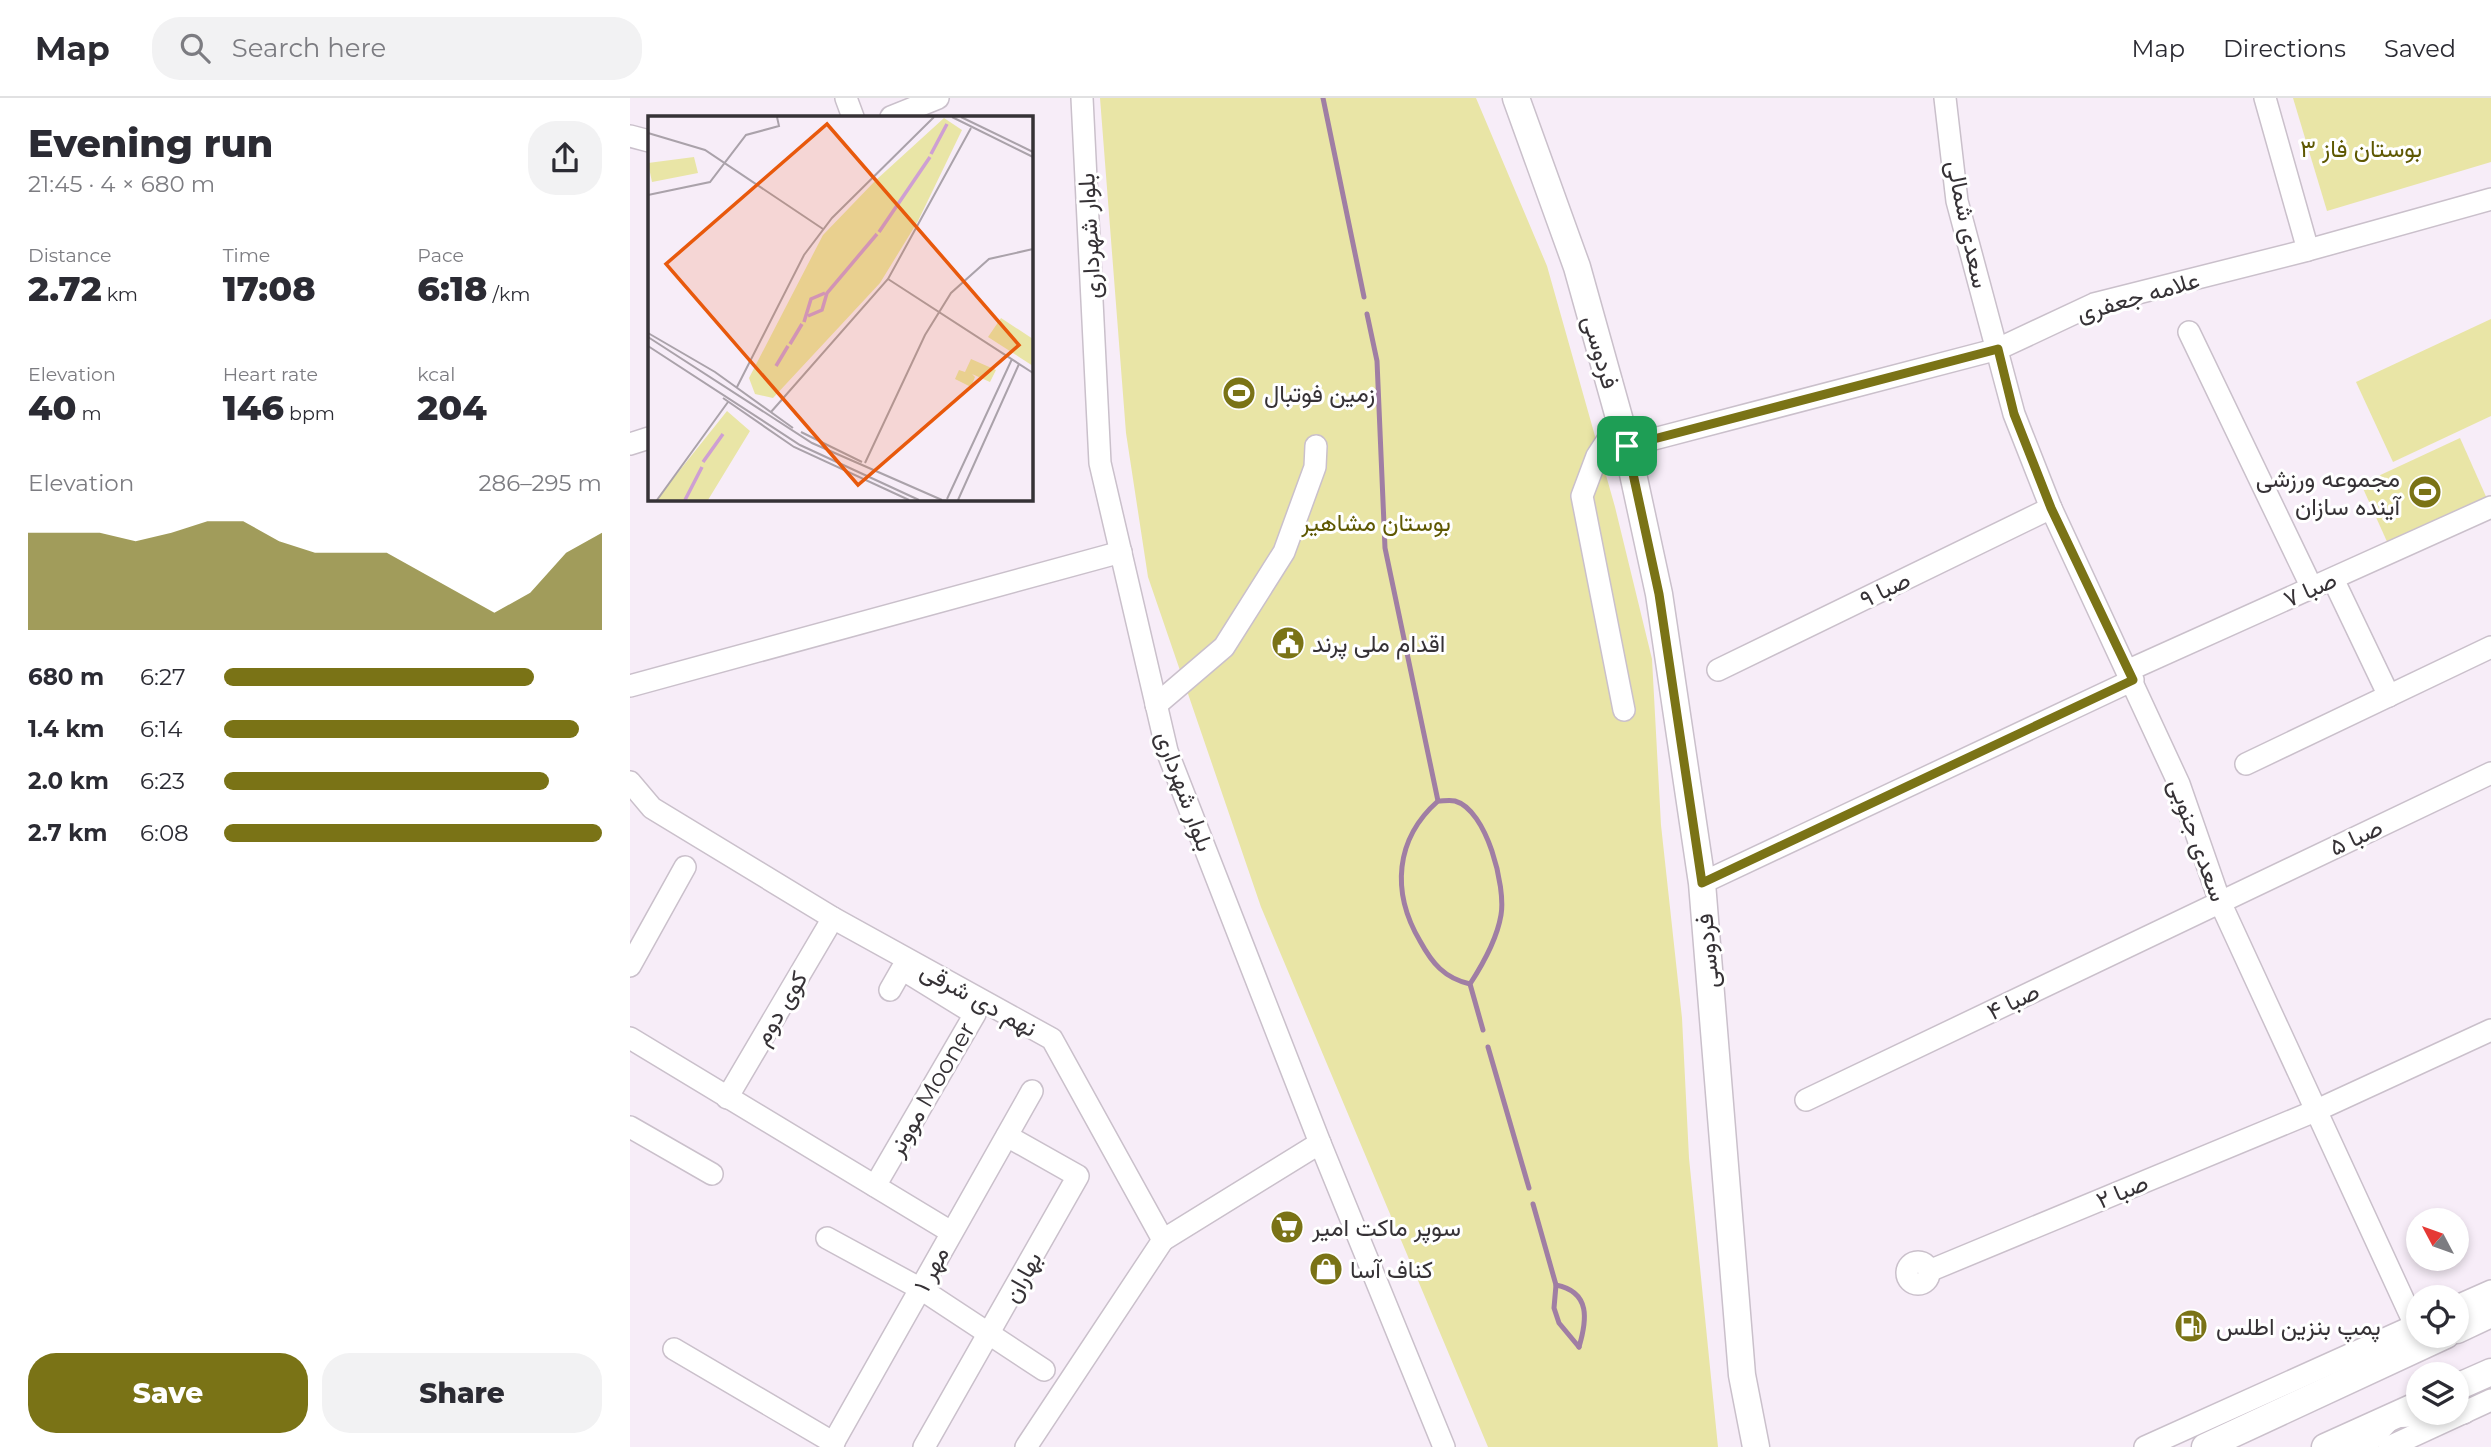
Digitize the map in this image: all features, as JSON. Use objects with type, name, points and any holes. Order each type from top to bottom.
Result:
[{"type":"main road","name":"فردوسی","points":[[1516,98],[1577,267],[1624,434],[1659,594],[1702,883],[1742,1375],[1756,1447]]},
{"type":"main road","points":[[2469,1324],[2491,1314]]},
{"type":"main road","points":[[2205,1447],[2418,1348]]},
{"type":"main road","points":[[2469,1393],[2491,1372]]},
{"type":"main road","points":[[2325,1447],[2406,1411]]},
{"type":"street","points":[[846,98],[853,116]]},
{"type":"street","points":[[893,116],[938,98]]},
{"type":"street","name":"بلوار شهرداری","points":[[1082,98],[1100,463],[1167,751],[1320,1143],[1444,1447]]},
{"type":"street","name":"سعدی شمالی","points":[[1945,98],[1957,201],[1998,349]]},
{"type":"street","points":[[2265,98],[2308,250]]},
{"type":"street","points":[[630,136],[648,141]]},
{"type":"street","name":"علامه جعفری","points":[[1624,434],[1998,349],[2094,304],[2308,250],[2491,199]]},
{"type":"street","points":[[2189,332],[2312,588]]},
{"type":"street","name":"سعدی جنوبی","points":[[1998,349],[2014,414],[2051,508],[2131,675],[2179,784],[2220,902],[2315,1111],[2406,1301]]},
{"type":"street","points":[[1624,434],[1597,457],[1582,496],[1624,710]]},
{"type":"street","points":[[630,444],[648,438]]},
{"type":"street","points":[[1156,705],[1224,648],[1284,552],[1315,467],[1316,446]]},
{"type":"street","name":"صبا ۹","points":[[1718,670],[2051,508]]},
{"type":"street","name":"صبا ۷","points":[[1702,883],[2312,588],[2491,508]]},
{"type":"street","points":[[630,686],[1121,552]]},
{"type":"street","points":[[2333,579],[2389,696]]},
{"type":"street","points":[[2246,764],[2491,647]]},
{"type":"street","name":"صبا ۵","points":[[2220,902],[2491,773]]},
{"type":"street","name":"نهم دی شرقی","points":[[630,782],[652,808],[833,918],[1052,1039],[1163,1240]]},
{"type":"street","points":[[630,966],[685,867]]},
{"type":"street","name":"صبا ۴","points":[[1806,1100],[2220,902]]},
{"type":"street","name":"کوی دوم","points":[[727,1098],[833,918]]},
{"type":"street","name":"موونر Mooner","points":[[875,1186],[975,1014],[902,970],[890,990]]},
{"type":"street","name":"صبا ۲","points":[[1928,1271],[2315,1111],[2491,1030]]},
{"type":"street","points":[[630,1038],[951,1231]]},
{"type":"street","name":"مهر ۱","points":[[833,1445],[1032,1091]]},
{"type":"street","points":[[630,1127],[712,1174]]},
{"type":"street","name":"بهاران","points":[[924,1447],[1078,1176],[1007,1136]]},
{"type":"street","points":[[1026,1447],[1163,1240],[1320,1143]]},
{"type":"street","points":[[827,1238],[921,1289],[1044,1370]]},
{"type":"street","points":[[2469,1301],[2491,1291]]},
{"type":"street","points":[[2146,1447],[2406,1329]]},
{"type":"street","points":[[674,1349],[833,1445]]},
{"type":"street","points":[[2469,1400],[2491,1400]]},
{"type":"street","points":[[2364,1447],[2392,1417],[2406,1414]]},
{"type":"street","points":[[2389,1447],[2423,1425]]},
{"type":"green space","name":"بوستان مشاهیر","points":[[1100,98],[1476,98],[1547,266],[1615,507],[1652,659],[1661,825],[1682,1018],[1689,1158],[1718,1447],[1488,1447],[1261,907],[1148,577],[1126,433]]},
{"type":"green space","name":"بوستان فاز ۳","points":[[2293,98],[2491,98],[2491,162],[2327,211]]},
{"type":"green space","points":[[2491,319],[2491,416],[2393,462],[2356,382]]},
{"type":"green space","name":"مجموعه ورزشی آینده سازان","points":[[2460,438],[2488,501],[2389,546],[2361,484]]},
{"type":"waterway","points":[[1323,98],[1364,297]]},
{"type":"waterway","points":[[1367,314],[1377,361],[1385,548],[1438,801],[1455,801],[1466,807],[1476,819],[1492,851],[1500,887],[1501,915],[1496,933],[1470,984],[1483,1030]]},
{"type":"waterway","points":[[1438,801],[1413,832],[1406,849],[1402,867],[1405,904],[1420,941],[1434,963],[1446,974],[1470,984]]},
{"type":"waterway","points":[[1488,1047],[1529,1188]]},
{"type":"waterway","points":[[1533,1204],[1556,1285],[1554,1308],[1559,1323],[1579,1347]]},
{"type":"waterway","points":[[1556,1285],[1575,1294],[1584,1308],[1584,1327],[1579,1347]]},
{"type":"place","name":"زمین فوتبال","points":[[1239,393]]},
{"type":"place","name":"مجموعه ورزشی آینده سازان","points":[[2425,492]]},
{"type":"place","name":"اقدام ملی پرند","points":[[1288,643]]},
{"type":"place","name":"سوپر ماکت امیر","points":[[1287,1227]]},
{"type":"place","name":"کناف آسا","points":[[1326,1269]]},
{"type":"place","name":"پمپ بنزین اطلس","points":[[2191,1326]]},
{"type":"route","points":[[1998,349],[2014,414],[2051,508],[2133,680],[1702,883],[1659,594],[1627,446],[1998,349]]}]
